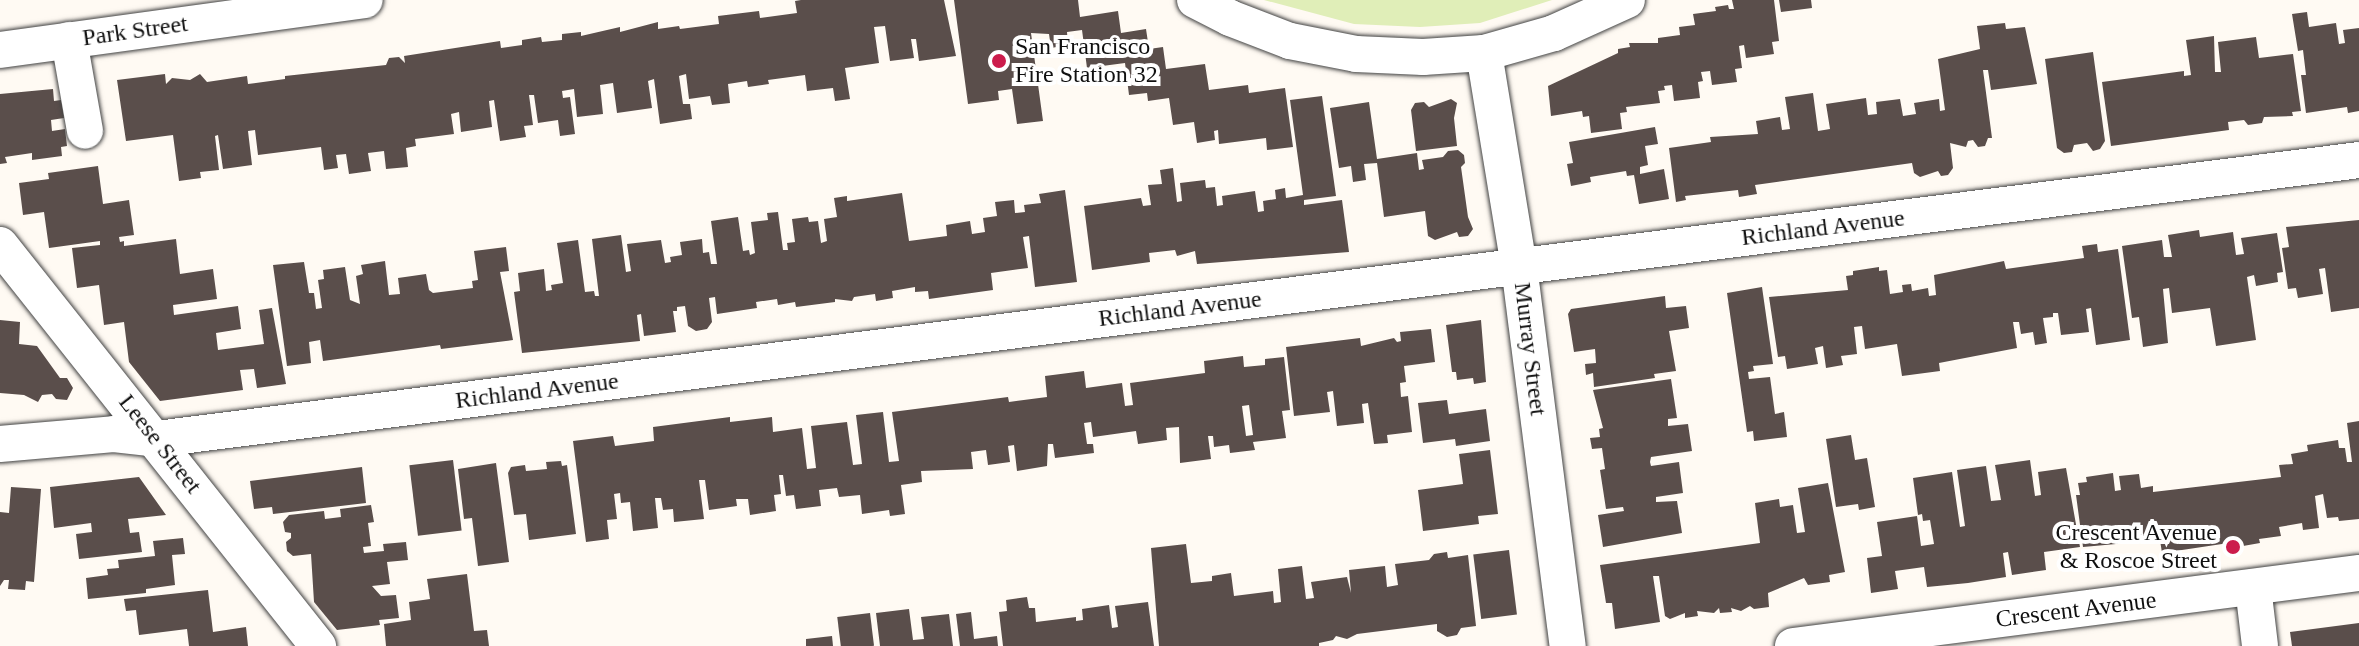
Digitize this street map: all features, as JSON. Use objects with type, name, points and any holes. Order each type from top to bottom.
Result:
[{"type":"street","name":"Park Street","points":[[0,50],[365,0]]},
{"type":"street","points":[[1195,0],[1230,18],[1290,41],[1356,54],[1423,57],[1484,53],[1554,33],[1627,0]]},
{"type":"street","points":[[69,40],[85,131]]},
{"type":"street","name":"Murray Street","points":[[1484,53],[1519,266],[1568,646]]},
{"type":"street","name":"Richland Avenue","points":[[0,444],[114,434],[157,439],[2359,160]]},
{"type":"street","name":"Leese Street","points":[[0,245],[157,439],[318,646]]},
{"type":"street","name":"Crescent Avenue","points":[[1793,646],[1854,642],[2359,573]]},
{"type":"street","points":[[2253,587],[2260,646]]},
{"type":"green space","points":[[1264,0],[1552,0],[1480,23],[1420,27],[1354,24]]},
{"type":"building","points":[[944,0],[956,56],[919,61],[916,39],[911,39],[914,58],[890,61],[885,26],[874,27],[879,63],[845,68],[850,99],[835,101],[833,88],[807,91],[805,75],[768,80],[769,84],[748,87],[747,81],[728,84],[730,103],[712,105],[710,96],[689,99],[686,74],[679,76],[683,104],[690,104],[692,119],[660,124],[654,79],[648,81],[652,108],[617,113],[613,83],[600,85],[603,114],[577,117],[574,89],[562,91],[563,98],[570,97],[575,134],[560,136],[558,120],[538,123],[534,95],[529,95],[533,125],[524,126],[526,137],[500,141],[494,100],[489,101],[492,127],[461,132],[459,112],[451,114],[454,134],[415,139],[416,146],[406,148],[408,167],[386,169],[384,151],[368,153],[371,171],[349,174],[346,154],[336,155],[338,168],[324,170],[321,147],[258,155],[255,130],[248,131],[252,165],[223,169],[218,135],[215,136],[219,170],[200,172],[201,178],[179,181],[173,135],[126,141],[117,80],[165,74],[166,84],[172,78],[190,80],[200,74],[207,82],[247,76],[248,84],[285,79],[285,76],[386,65],[389,58],[399,57],[405,63],[404,56],[500,41],[501,48],[522,45],[522,40],[541,37],[542,42],[562,40],[562,34],[581,32],[581,36],[620,27],[620,32],[658,22],[658,29],[679,26],[680,29],[719,24],[718,16],[759,11],[760,18],[797,13],[795,1]]},
{"type":"building","points":[[954,0],[1078,0],[1080,17],[1118,11],[1121,33],[1146,29],[1149,49],[1163,47],[1166,69],[1205,64],[1209,90],[1248,85],[1249,93],[1285,88],[1293,147],[1267,150],[1266,138],[1219,144],[1218,130],[1214,131],[1215,140],[1197,143],[1194,122],[1173,125],[1169,98],[1148,101],[1147,93],[1129,95],[1125,63],[1087,68],[1082,30],[1067,32],[1068,45],[1051,48],[1049,34],[1031,33],[1043,121],[1017,124],[1012,89],[998,91],[999,100],[968,104]]},
{"type":"building","points":[[1732,0],[1774,0],[1779,41],[1772,42],[1774,54],[1746,58],[1744,45],[1739,46],[1742,68],[1735,69],[1737,82],[1712,85],[1710,71],[1701,72],[1703,81],[1698,82],[1700,98],[1674,101],[1672,85],[1664,86],[1665,90],[1658,91],[1660,103],[1626,107],[1627,112],[1620,113],[1622,129],[1591,133],[1589,116],[1583,117],[1582,111],[1551,116],[1548,86],[1618,53],[1618,49],[1630,47],[1629,43],[1658,43],[1658,38],[1680,35],[1679,27],[1695,25],[1693,14],[1716,11],[1715,7],[1728,5],[1729,9],[1734,9]]},
{"type":"building","points":[[1779,0],[1811,0],[1812,8],[1781,12]]},
{"type":"building","points":[[2307,12],[2309,27],[2336,23],[2339,44],[2345,43],[2343,30],[2359,28],[2359,111],[2348,113],[2347,107],[2306,113],[2301,75],[2306,75],[2303,50],[2298,51],[2292,14]]},
{"type":"building","points":[[2005,23],[2006,29],[2025,27],[2037,84],[1991,90],[1988,70],[1983,70],[1992,138],[1988,138],[1985,146],[1978,147],[1973,140],[1968,141],[1966,147],[1950,143],[1953,168],[1948,175],[1941,176],[1938,171],[1920,177],[1914,173],[1912,163],[1755,185],[1757,194],[1739,197],[1738,190],[1685,196],[1686,200],[1676,202],[1669,148],[1711,142],[1710,137],[1758,134],[1756,121],[1780,117],[1782,130],[1790,129],[1785,97],[1813,93],[1818,131],[1830,129],[1826,104],[1866,98],[1868,115],[1877,114],[1876,102],[1900,99],[1903,116],[1916,114],[1914,103],[1939,99],[1940,111],[1945,110],[1938,59],[1980,49],[1977,26]]},
{"type":"building","points":[[2214,36],[2215,72],[2221,72],[2218,42],[2256,37],[2259,58],[2293,54],[2301,111],[2292,112],[2293,116],[2264,117],[2262,123],[2248,125],[2244,120],[2228,122],[2229,130],[2111,146],[2102,82],[2184,71],[2184,76],[2191,75],[2186,40]]},
{"type":"building","points":[[2093,52],[2105,141],[2100,149],[2093,151],[2087,143],[2074,145],[2072,152],[2064,153],[2057,148],[2045,59]]},
{"type":"building","points":[[53,89],[54,101],[61,100],[64,118],[51,120],[52,131],[65,129],[67,146],[61,147],[62,156],[32,160],[32,153],[5,157],[7,163],[0,164],[0,94]]},
{"type":"building","points":[[1322,96],[1336,196],[1304,200],[1304,205],[1342,200],[1349,252],[1197,264],[1195,251],[1177,256],[1175,250],[1149,253],[1150,262],[1092,270],[1084,206],[1141,198],[1143,206],[1151,205],[1148,185],[1162,184],[1160,170],[1173,168],[1177,202],[1182,201],[1180,183],[1205,180],[1206,188],[1215,187],[1217,206],[1223,205],[1222,196],[1255,191],[1258,212],[1264,211],[1263,201],[1276,199],[1275,190],[1285,188],[1286,198],[1303,195],[1290,100]]},
{"type":"building","points":[[1451,99],[1457,103],[1454,118],[1457,146],[1416,151],[1411,110],[1415,103],[1424,102],[1429,107]]},
{"type":"building","points":[[1369,102],[1377,159],[1417,153],[1419,170],[1424,169],[1422,160],[1443,157],[1448,151],[1458,150],[1464,155],[1465,163],[1461,167],[1468,217],[1473,229],[1468,236],[1459,237],[1457,232],[1435,240],[1428,236],[1425,211],[1384,217],[1377,163],[1364,164],[1366,180],[1353,182],[1351,166],[1339,168],[1330,108]]},
{"type":"building","points":[[1655,127],[1658,144],[1645,146],[1648,165],[1640,167],[1640,174],[1664,169],[1669,199],[1639,204],[1634,175],[1627,176],[1626,171],[1590,177],[1591,182],[1571,186],[1567,164],[1573,163],[1569,142]]},
{"type":"building","points":[[98,166],[103,204],[129,200],[134,235],[119,237],[120,242],[124,241],[124,246],[176,239],[180,274],[213,269],[217,299],[173,305],[174,315],[238,306],[241,329],[216,333],[218,350],[264,344],[259,310],[272,308],[286,384],[257,388],[254,369],[240,370],[243,390],[160,401],[129,362],[124,322],[104,325],[99,285],[77,288],[72,248],[100,245],[100,241],[49,248],[44,212],[23,215],[19,183],[49,179],[48,173]]},
{"type":"building","points":[[1065,190],[1077,282],[1035,287],[1029,236],[1023,237],[1028,268],[991,273],[993,290],[929,299],[928,291],[915,292],[915,287],[892,291],[893,298],[876,301],[875,294],[854,297],[852,301],[835,299],[835,302],[796,307],[795,302],[778,305],[777,299],[756,302],[757,308],[717,314],[715,297],[709,298],[712,322],[707,329],[696,331],[688,326],[685,306],[677,307],[677,311],[673,311],[676,332],[644,336],[641,314],[637,315],[640,341],[522,353],[514,292],[520,291],[518,273],[544,269],[546,291],[552,290],[551,285],[563,283],[557,243],[578,240],[585,292],[594,291],[595,296],[599,296],[592,239],[621,235],[626,272],[631,271],[627,244],[661,240],[665,263],[671,262],[670,257],[682,255],[680,242],[702,239],[703,253],[709,252],[711,264],[717,264],[711,221],[738,217],[743,251],[749,250],[750,255],[755,253],[751,222],[768,220],[767,213],[778,212],[783,250],[788,250],[787,243],[795,242],[792,219],[808,217],[809,222],[818,221],[821,243],[827,241],[824,219],[837,217],[834,198],[847,196],[847,201],[902,193],[909,241],[947,236],[946,225],[970,221],[972,234],[985,232],[983,218],[997,216],[995,202],[1014,200],[1015,213],[1025,212],[1024,205],[1041,203],[1039,194]]},
{"type":"building","points":[[2359,220],[2359,308],[2331,312],[2325,268],[2319,269],[2323,294],[2298,298],[2296,288],[2288,289],[2282,248],[2289,247],[2286,227]]},
{"type":"building","points":[[2199,230],[2200,237],[2233,232],[2236,255],[2244,254],[2241,238],[2277,233],[2283,272],[2277,273],[2278,282],[2256,286],[2254,275],[2247,277],[2256,340],[2216,346],[2210,308],[2172,313],[2169,288],[2163,289],[2168,343],[2143,347],[2139,317],[2132,318],[2122,246],[2162,240],[2164,257],[2172,257],[2168,235]]},
{"type":"building","points":[[2097,244],[2098,252],[2118,249],[2130,340],[2096,345],[2091,308],[2086,309],[2089,332],[2061,335],[2058,313],[2053,313],[2053,317],[2043,318],[2047,343],[2035,345],[2033,332],[2021,334],[2019,322],[2013,322],[2017,348],[1939,363],[1940,371],[1902,376],[1897,344],[1865,349],[1862,326],[1854,327],[1857,354],[1841,356],[1843,365],[1826,368],[1823,346],[1815,348],[1818,364],[1787,369],[1785,356],[1778,357],[1769,297],[1848,290],[1846,276],[1853,275],[1853,271],[1879,267],[1879,271],[1887,270],[1890,294],[1903,292],[1902,285],[1911,284],[1912,291],[1928,288],[1929,296],[1936,295],[1934,275],[2004,261],[2006,269],[2084,258],[2082,246]]},
{"type":"building","points":[[506,247],[509,271],[500,272],[513,340],[441,349],[440,345],[323,361],[320,340],[309,342],[311,363],[287,366],[273,265],[304,262],[309,293],[314,293],[316,309],[322,308],[318,280],[324,279],[323,270],[345,267],[350,300],[360,304],[356,276],[363,274],[361,265],[385,261],[389,295],[400,294],[398,278],[426,274],[429,290],[433,293],[473,288],[472,281],[478,280],[474,251]]},
{"type":"building","points":[[1762,287],[1773,364],[1753,366],[1754,371],[1748,372],[1749,379],[1770,377],[1775,414],[1784,412],[1787,437],[1754,441],[1753,431],[1747,432],[1727,293]]},
{"type":"building","points":[[1665,296],[1666,308],[1686,306],[1689,328],[1669,331],[1676,371],[1654,374],[1655,378],[1594,387],[1593,373],[1586,375],[1585,364],[1596,363],[1595,349],[1574,352],[1568,314],[1571,309]]},
{"type":"building","points":[[0,320],[20,322],[19,344],[37,346],[60,378],[67,378],[73,388],[67,400],[56,399],[52,394],[42,395],[38,402],[24,395],[0,393]]},
{"type":"building","points":[[1481,320],[1486,382],[1474,384],[1473,378],[1457,380],[1456,372],[1452,372],[1446,325]]},
{"type":"building","points":[[1431,329],[1435,362],[1404,366],[1406,382],[1400,383],[1401,397],[1408,396],[1412,432],[1387,435],[1388,443],[1374,444],[1368,403],[1362,404],[1364,423],[1337,426],[1333,391],[1327,392],[1330,412],[1294,416],[1286,347],[1360,338],[1361,346],[1394,338],[1397,342],[1401,341],[1400,332]]},
{"type":"building","points":[[1243,356],[1244,367],[1265,365],[1265,359],[1284,357],[1290,410],[1282,411],[1286,438],[1253,442],[1255,450],[1230,453],[1229,445],[1214,447],[1213,436],[1208,436],[1211,459],[1180,463],[1179,427],[1166,428],[1167,440],[1138,444],[1136,431],[1093,437],[1091,422],[1084,423],[1087,444],[1093,444],[1094,453],[1055,458],[1053,444],[1048,444],[1047,466],[1017,471],[1014,445],[1008,446],[1010,462],[988,465],[986,450],[971,452],[973,469],[921,471],[922,482],[901,485],[905,514],[890,516],[889,510],[862,514],[860,495],[839,497],[837,488],[819,490],[821,506],[796,509],[794,495],[786,496],[783,475],[779,475],[781,494],[774,495],[776,511],[750,515],[748,499],[736,499],[737,506],[709,510],[705,480],[699,480],[704,519],[674,522],[673,509],[663,510],[661,498],[655,498],[658,528],[633,531],[630,502],[621,503],[620,493],[614,494],[617,519],[607,520],[609,539],[586,542],[573,441],[613,436],[615,446],[654,441],[653,427],[730,417],[730,422],[772,417],[773,432],[802,428],[807,469],[816,468],[811,426],[847,422],[853,465],[862,464],[856,415],[883,412],[889,462],[899,461],[892,412],[1008,397],[1009,402],[1047,397],[1045,376],[1084,371],[1086,388],[1122,383],[1125,406],[1133,405],[1130,383],[1205,373],[1204,361]],"holes":[[[1249,405],[1253,435],[1246,436],[1242,406]]]},
{"type":"building","points":[[1671,379],[1677,418],[1668,419],[1668,426],[1688,424],[1692,451],[1651,457],[1650,462],[1651,466],[1679,462],[1683,493],[1656,497],[1656,502],[1677,501],[1682,533],[1603,547],[1598,515],[1624,511],[1623,507],[1606,509],[1600,470],[1605,469],[1602,448],[1592,449],[1590,438],[1600,437],[1599,429],[1603,428],[1593,390]]},
{"type":"building","points":[[1447,400],[1449,414],[1486,409],[1490,441],[1456,446],[1455,439],[1423,443],[1418,403]]},
{"type":"building","points":[[2359,421],[2359,519],[2339,521],[2338,517],[2327,518],[2323,494],[2315,496],[2319,528],[2303,530],[2302,523],[2279,527],[2281,536],[2259,539],[2260,543],[2243,546],[2242,541],[2162,553],[2160,540],[2083,547],[2076,495],[2080,495],[2078,483],[2087,482],[2086,477],[2113,473],[2115,491],[2121,490],[2119,476],[2139,474],[2141,488],[2153,486],[2153,492],[2281,477],[2279,465],[2293,464],[2291,454],[2308,451],[2307,445],[2338,440],[2339,448],[2345,448],[2347,462],[2352,462],[2347,423]]},
{"type":"building","points":[[1851,435],[1855,460],[1867,458],[1875,507],[1859,510],[1858,504],[1836,507],[1826,439]]},
{"type":"building","points":[[1490,450],[1498,514],[1478,516],[1479,524],[1423,531],[1418,490],[1463,484],[1459,454]]},
{"type":"building","points":[[453,460],[462,530],[418,536],[409,465]]},
{"type":"building","points":[[2030,460],[2035,496],[2041,495],[2038,472],[2066,468],[2080,547],[2044,552],[2046,570],[2012,575],[2008,552],[2003,553],[2006,577],[1968,583],[1927,587],[1924,567],[1895,571],[1898,589],[1871,593],[1867,558],[1882,556],[1877,522],[1917,516],[1921,546],[1934,544],[1930,520],[1923,521],[1922,514],[1918,515],[1913,478],[1952,472],[1960,527],[1965,526],[1957,470],[1986,466],[1991,501],[2001,500],[1995,465]]},
{"type":"building","points":[[561,461],[562,466],[567,465],[576,534],[529,540],[526,514],[514,515],[508,473],[511,467],[525,465],[526,471],[547,469],[546,462]]},
{"type":"building","points":[[496,463],[509,562],[478,566],[472,518],[464,519],[458,469]]},
{"type":"building","points":[[362,467],[366,503],[273,514],[272,507],[254,509],[250,481]]},
{"type":"building","points":[[139,477],[166,515],[128,519],[130,533],[139,532],[142,552],[79,559],[76,534],[92,532],[91,523],[54,528],[50,487]]},
{"type":"building","points":[[1828,483],[1845,572],[1829,575],[1830,582],[1808,585],[1804,578],[1768,593],[1769,607],[1754,609],[1750,606],[1741,611],[1731,608],[1732,612],[1720,613],[1719,608],[1714,613],[1697,611],[1698,616],[1685,618],[1685,613],[1670,619],[1665,616],[1659,576],[1653,576],[1660,622],[1615,629],[1612,603],[1606,603],[1600,565],[1760,543],[1755,503],[1779,499],[1780,507],[1793,505],[1797,533],[1805,532],[1798,488]]},
{"type":"building","points":[[11,487],[41,489],[34,582],[26,581],[25,590],[8,589],[9,580],[4,580],[0,586],[0,512],[9,513]]},
{"type":"building","points":[[371,505],[374,522],[368,523],[371,546],[363,547],[364,553],[384,551],[383,544],[406,542],[408,560],[387,562],[390,584],[372,586],[381,596],[396,595],[399,618],[379,620],[380,625],[337,630],[314,602],[311,554],[293,556],[287,551],[286,542],[291,538],[291,533],[285,532],[283,522],[289,515],[324,511],[325,519],[341,517],[340,509]]},
{"type":"building","points":[[183,538],[185,554],[172,555],[175,585],[146,589],[146,593],[88,599],[86,578],[108,575],[107,569],[119,568],[118,560],[155,556],[153,541]]},
{"type":"building","points":[[1186,544],[1191,583],[1212,581],[1212,576],[1231,573],[1234,596],[1273,591],[1274,603],[1281,602],[1278,569],[1302,566],[1306,599],[1314,598],[1311,582],[1347,577],[1351,593],[1349,570],[1385,566],[1387,587],[1398,585],[1395,564],[1429,560],[1434,554],[1447,552],[1448,558],[1468,555],[1476,626],[1461,628],[1457,635],[1447,637],[1437,631],[1437,624],[1357,634],[1347,639],[1336,636],[1333,640],[1319,643],[1319,646],[1159,646],[1151,548]]},
{"type":"building","points":[[1509,550],[1517,615],[1481,619],[1473,554]]},
{"type":"building","points":[[467,574],[474,631],[487,630],[489,646],[386,646],[384,624],[411,620],[409,602],[430,599],[427,579]]},
{"type":"building","points":[[208,590],[213,632],[246,627],[248,646],[189,646],[187,629],[139,635],[136,610],[126,611],[124,599]]},
{"type":"building","points":[[1027,597],[1029,608],[1035,608],[1036,622],[1076,617],[1076,621],[1083,620],[1082,609],[1109,605],[1112,628],[1118,627],[1115,606],[1148,602],[1154,646],[1003,646],[999,612],[1007,611],[1006,600]]},
{"type":"building","points":[[909,609],[913,640],[924,639],[921,617],[949,614],[953,646],[880,646],[876,613]]},
{"type":"building","points":[[971,612],[974,639],[997,636],[998,646],[960,646],[956,614]]},
{"type":"building","points":[[870,613],[874,646],[841,646],[837,617]]},
{"type":"building","points":[[2359,623],[2359,646],[2292,646],[2290,632]]},
{"type":"building","points":[[832,636],[833,646],[806,646],[806,639]]},
{"type":"place","name":"San Francisco Fire Station 32","points":[[999,61]]},
{"type":"place","name":"Crescent Avenue & Roscoe Street","points":[[2233,547]]}]
